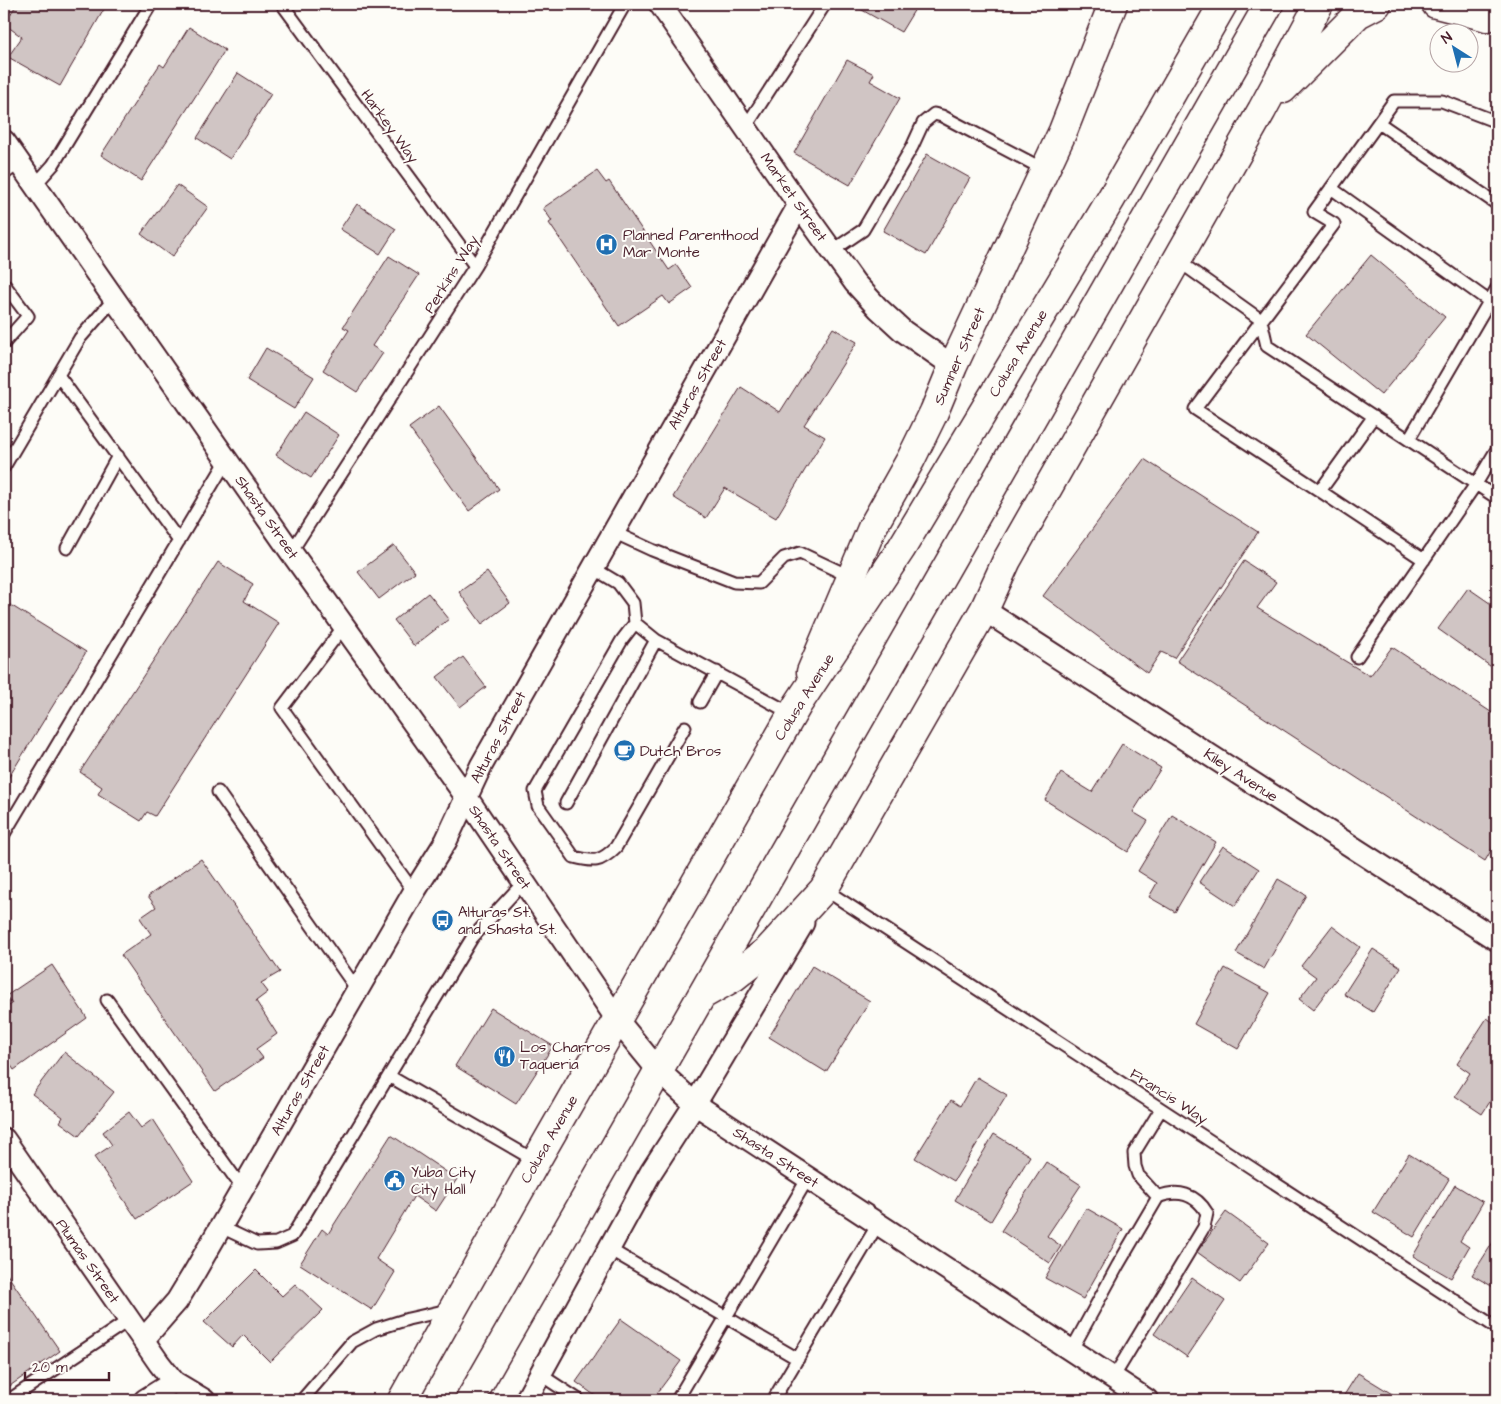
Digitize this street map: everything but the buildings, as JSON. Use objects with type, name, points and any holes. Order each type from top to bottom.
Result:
[{"type":"main road","name":"Sumner Street","points":[[795,709],[872,528],[911,459],[934,412],[953,366],[1063,131],[1113,4]]},
{"type":"main road","name":"Colusa Avenue","points":[[402,1400],[536,1161],[618,1021],[795,709],[901,549],[1106,207],[1223,4]]},
{"type":"main road","points":[[470,1400],[1269,4]]},
{"type":"main road","points":[[703,995],[734,977],[768,950],[824,889],[984,610],[1007,560],[1262,110],[1319,4]]},
{"type":"main road","points":[[1262,110],[1358,14],[1377,4]]},
{"type":"main road","points":[[1436,4],[1482,12]]},
{"type":"street","name":"Market Street","points":[[660,4],[798,205],[856,284],[903,331],[953,366]]},
{"type":"street","name":"Shasta Street","points":[[4,141],[11,168],[35,185],[291,552],[466,798],[618,1021],[658,1070],[695,1104],[1147,1400]]},
{"type":"street","name":"Alturas Street","points":[[143,1340],[176,1301],[221,1227],[414,892],[446,841],[480,766],[798,205]]},
{"type":"street","name":"Kiley Avenue","points":[[984,610],[1497,940]]},
{"type":"street","points":[[526,1400],[651,1172],[695,1104],[824,889]]},
{"type":"street","name":"Plumas Street","points":[[4,1139],[177,1391],[204,1400]]},
{"type":"street","points":[[146,1400],[177,1391]]},
{"type":"lane","points":[[35,185],[52,165],[151,4]]},
{"type":"lane","name":"Harkey Way","points":[[282,4],[475,266]]},
{"type":"lane","name":"Perkins Way","points":[[291,552],[475,266],[625,4]]},
{"type":"lane","points":[[745,128],[825,4]]},
{"type":"lane","points":[[1424,560],[1195,409],[1334,224],[1314,212],[1394,101],[1442,101],[1497,122]]},
{"type":"lane","points":[[832,251],[863,230],[912,147],[923,123],[934,114],[942,116],[1045,170]]},
{"type":"lane","points":[[1379,123],[1497,204]]},
{"type":"lane","points":[[1331,188],[1493,305]]},
{"type":"lane","points":[[1176,260],[1261,320],[1267,346],[1497,498]]},
{"type":"lane","points":[[4,284],[28,316],[4,343]]},
{"type":"lane","points":[[1409,439],[1493,305],[1497,288]]},
{"type":"lane","points":[[4,468],[80,338],[114,299]]},
{"type":"lane","points":[[58,375],[179,541]]},
{"type":"lane","points":[[1320,491],[1374,416]]},
{"type":"lane","points":[[1357,657],[1476,484],[1497,449]]},
{"type":"lane","points":[[67,548],[118,456]]},
{"type":"lane","points":[[4,834],[227,460]]},
{"type":"lane","points":[[613,532],[652,550],[734,582],[759,583],[784,558],[800,553],[851,577]]},
{"type":"lane","points":[[593,568],[618,584],[633,603],[635,623],[622,640],[535,792],[538,806],[574,857],[592,862],[607,856],[616,847],[686,727]]},
{"type":"lane","points":[[635,623],[656,640],[717,672],[795,709]]},
{"type":"lane","points":[[344,626],[282,708],[414,892]]},
{"type":"lane","points":[[566,803],[656,640]]},
{"type":"lane","points":[[700,702],[717,672]]},
{"type":"lane","points":[[218,792],[358,991]]},
{"type":"lane","points":[[221,1227],[258,1244],[276,1243],[292,1236],[472,938],[524,882]]},
{"type":"lane","name":"Francis Way","points":[[824,889],[1497,1328]]},
{"type":"lane","points":[[107,1000],[243,1189]]},
{"type":"lane","points":[[389,1076],[536,1161]]},
{"type":"lane","points":[[1158,1197],[1138,1176],[1134,1153],[1161,1109]]},
{"type":"lane","points":[[677,1400],[808,1178]]},
{"type":"lane","points":[[1071,1350],[1158,1197],[1169,1193],[1183,1193],[1202,1204],[1207,1213],[1204,1227],[1113,1378]]},
{"type":"lane","points":[[773,1400],[878,1224]]},
{"type":"lane","points":[[609,1249],[798,1359]]},
{"type":"lane","points":[[302,1400],[352,1342],[376,1328],[453,1309]]},
{"type":"lane","points":[[9,1400],[129,1320]]},
{"type":"lane","points":[[541,1375],[579,1400]]},
{"type":"place","name":"Planned Parenthood Mar Monte","points":[[607,244]]},
{"type":"place","name":"Dutch Bros","points":[[624,751]]},
{"type":"place","name":"Alturas St. and Shasta St.","points":[[442,921]]},
{"type":"place","name":"Los Charros Taqueria","points":[[504,1056]]},
{"type":"place","name":"Yuba City City Hall","points":[[395,1181]]}]
